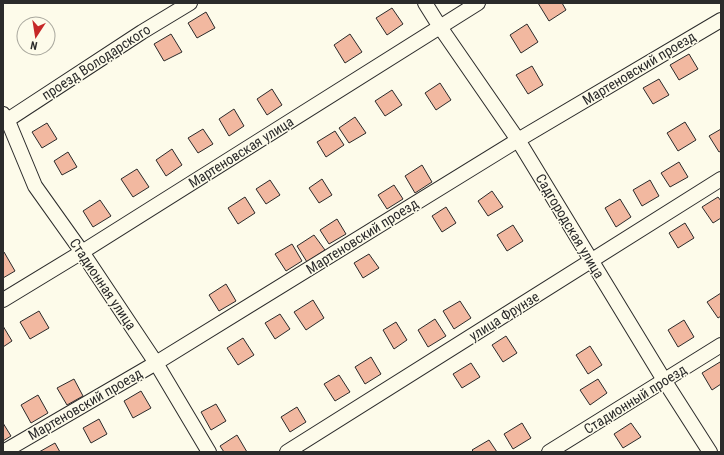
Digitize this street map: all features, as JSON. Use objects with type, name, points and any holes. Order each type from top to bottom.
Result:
[{"type":"street","name":"проезд Володарского","points":[[5,119],[190,3]]},
{"type":"street","name":"Садгородская улица","points":[[425,3],[518,140],[664,380],[710,452]]},
{"type":"street","name":"Мартеновская улица","points":[[3,300],[478,3]]},
{"type":"street","name":"Мартеновский проезд","points":[[3,452],[156,363],[518,140],[721,20]]},
{"type":"street","name":"Стадионная улица","points":[[5,119],[35,186],[82,252],[156,363],[209,452]]},
{"type":"street","name":"улица Фрунзе","points":[[287,452],[721,179]]},
{"type":"street","name":"Стадионный проезд","points":[[549,452],[721,345]]},
{"type":"building","points":[[538,3],[562,3],[566,10],[549,21]]},
{"type":"building","points":[[392,8],[403,24],[387,35],[376,18]]},
{"type":"building","points":[[206,12],[215,28],[197,38],[188,23]]},
{"type":"building","points":[[527,24],[538,42],[521,53],[510,35]]},
{"type":"building","points":[[171,34],[182,52],[164,61],[154,44]]},
{"type":"building","points":[[350,34],[362,52],[345,63],[334,45]]},
{"type":"building","points":[[689,54],[698,69],[679,80],[670,65]]},
{"type":"building","points":[[532,66],[543,85],[528,94],[516,75]]},
{"type":"building","points":[[659,79],[669,95],[653,104],[643,88]]},
{"type":"building","points":[[440,83],[451,100],[436,110],[425,93]]},
{"type":"building","points":[[272,89],[282,105],[267,115],[257,99]]},
{"type":"building","points":[[392,90],[402,105],[385,116],[375,101]]},
{"type":"building","points":[[234,109],[244,126],[229,136],[219,119]]},
{"type":"building","points":[[355,117],[366,133],[349,143],[339,128]]},
{"type":"building","points":[[685,122],[696,140],[678,151],[667,133]]},
{"type":"building","points":[[47,123],[57,139],[42,148],[32,132]]},
{"type":"building","points":[[203,129],[213,144],[198,153],[188,138]]},
{"type":"building","points":[[721,129],[721,151],[719,152],[709,136]]},
{"type":"building","points":[[335,131],[344,145],[326,157],[317,142]]},
{"type":"building","points":[[172,149],[182,165],[166,176],[156,160]]},
{"type":"building","points":[[68,152],[77,167],[62,175],[54,161]]},
{"type":"building","points":[[679,162],[688,177],[670,187],[661,173]]},
{"type":"building","points":[[422,165],[432,182],[415,193],[405,176]]},
{"type":"building","points":[[137,169],[149,187],[133,197],[121,179]]},
{"type":"building","points":[[322,179],[332,195],[319,203],[309,188]]},
{"type":"building","points":[[270,180],[280,195],[266,204],[256,189]]},
{"type":"building","points":[[650,180],[659,196],[642,206],[633,190]]},
{"type":"building","points":[[394,185],[403,199],[387,209],[378,195]]},
{"type":"building","points":[[492,191],[503,207],[488,216],[478,201]]},
{"type":"building","points":[[245,197],[255,213],[238,224],[228,208]]},
{"type":"building","points":[[718,197],[721,201],[721,218],[713,223],[702,207]]},
{"type":"building","points":[[620,199],[631,217],[616,227],[605,208]]},
{"type":"building","points":[[100,200],[111,216],[93,227],[83,211]]},
{"type":"building","points":[[446,207],[456,223],[442,232],[432,216]]},
{"type":"building","points":[[337,219],[346,234],[329,244],[320,230]]},
{"type":"building","points":[[685,223],[694,238],[678,248],[669,233]]},
{"type":"building","points":[[513,225],[523,241],[507,251],[497,235]]},
{"type":"building","points":[[314,235],[325,250],[307,262],[297,246]]},
{"type":"building","points":[[292,244],[302,261],[286,271],[275,254]]},
{"type":"building","points":[[3,252],[15,271],[3,278]]},
{"type":"building","points":[[369,254],[379,268],[363,278],[354,263]]},
{"type":"building","points":[[226,284],[236,301],[219,311],[209,295]]},
{"type":"building","points":[[721,293],[721,316],[718,318],[707,302]]},
{"type":"building","points":[[313,300],[324,318],[306,330],[294,312]]},
{"type":"building","points":[[460,301],[471,318],[454,329],[443,311]]},
{"type":"building","points":[[39,311],[49,328],[30,339],[20,322]]},
{"type":"building","points":[[280,314],[290,329],[275,339],[265,323]]},
{"type":"building","points":[[435,319],[446,336],[428,347],[418,330]]},
{"type":"building","points":[[684,320],[694,337],[678,347],[668,330]]},
{"type":"building","points":[[396,322],[407,340],[394,349],[383,330]]},
{"type":"building","points":[[3,326],[12,341],[3,347]]},
{"type":"building","points":[[506,336],[517,353],[503,362],[492,345]]},
{"type":"building","points":[[243,338],[254,355],[238,365],[227,348]]},
{"type":"building","points":[[590,346],[602,365],[588,374],[576,355]]},
{"type":"building","points":[[371,357],[381,374],[365,384],[355,367]]},
{"type":"building","points":[[720,362],[721,384],[712,390],[702,373]]},
{"type":"building","points":[[471,363],[480,377],[462,388],[453,374]]},
{"type":"building","points":[[339,375],[350,392],[335,401],[324,384]]},
{"type":"building","points":[[74,379],[83,396],[67,405],[57,388]]},
{"type":"building","points":[[598,379],[607,393],[590,405],[580,390]]},
{"type":"building","points":[[141,391],[151,408],[133,418],[124,401]]},
{"type":"building","points":[[38,395],[48,413],[31,423],[21,405]]},
{"type":"building","points":[[216,404],[226,421],[211,430],[201,412]]},
{"type":"building","points":[[297,407],[306,422],[290,432],[281,417]]},
{"type":"building","points":[[99,419],[107,434],[91,443],[83,428]]},
{"type":"building","points":[[3,423],[11,436],[3,441]]},
{"type":"building","points":[[522,423],[531,438],[513,449],[504,434]]},
{"type":"building","points":[[631,423],[641,437],[623,448],[614,434]]},
{"type":"building","points":[[237,435],[247,452],[224,452],[220,446]]},
{"type":"building","points":[[489,440],[497,452],[474,452],[472,450]]},
{"type":"building","points":[[55,443],[60,452],[39,452]]}]
